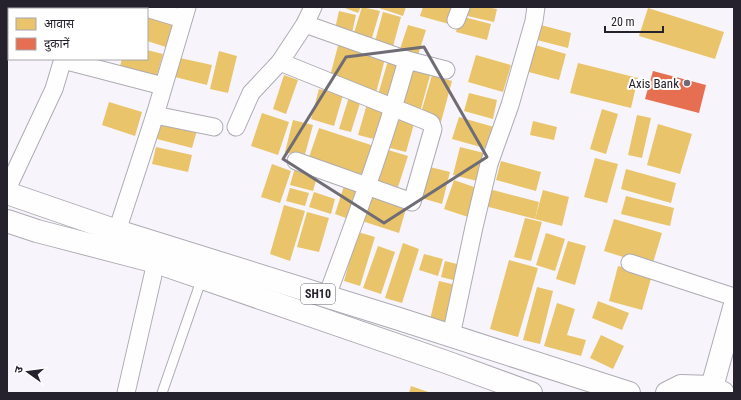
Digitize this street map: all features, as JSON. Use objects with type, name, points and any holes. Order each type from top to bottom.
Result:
[{"type":"main road","name":"SH10","points":[[7,193],[117,231],[327,296],[629,393]]},
{"type":"main road","name":"SH10","points":[[7,221],[37,231],[156,262],[446,362],[531,393]]},
{"type":"main road","points":[[667,393],[681,386],[718,390],[734,308]]},
{"type":"street","points":[[117,231],[155,115],[185,13],[143,7]]},
{"type":"street","points":[[236,126],[251,93],[280,62],[305,24],[313,7]]},
{"type":"street","points":[[451,336],[489,164],[510,105],[534,21],[536,7]]},
{"type":"street","points":[[305,24],[407,60],[446,70]]},
{"type":"street","points":[[7,189],[54,89],[63,60]]},
{"type":"street","points":[[67,60],[163,86]]},
{"type":"street","points":[[327,296],[368,187],[394,108],[407,60]]},
{"type":"street","points":[[280,62],[431,123],[433,129],[412,202],[296,161]]},
{"type":"street","points":[[155,115],[214,127]]},
{"type":"street","points":[[126,393],[156,262]]},
{"type":"street","points":[[630,263],[734,297]]},
{"type":"lane","points":[[162,393],[202,278]]},
{"type":"highlighted area","points":[[424,47],[487,157],[384,223],[283,159],[346,57]]},
{"type":"building: आवास","points":[[111,7],[114,8],[102,8]]},
{"type":"building: आवास","points":[[342,7],[361,7],[358,13]]},
{"type":"building: आवास","points":[[362,7],[380,11],[371,41],[353,36]]},
{"type":"building: आवास","points":[[376,7],[406,7],[403,16]]},
{"type":"building: आवास","points":[[423,7],[454,7],[449,24],[420,16]]},
{"type":"building: आवास","points":[[465,7],[486,7],[497,9],[494,22],[463,15]]},
{"type":"building: आवास","points":[[648,8],[724,32],[715,59],[639,36]]},
{"type":"building: आवास","points":[[339,11],[356,15],[352,33],[335,29]]},
{"type":"building: आवास","points":[[383,12],[401,17],[392,50],[374,45]]},
{"type":"building: आवास","points":[[460,16],[491,24],[487,40],[456,32]]},
{"type":"building: आवास","points":[[148,17],[173,25],[166,47],[148,41]]},
{"type":"building: आवास","points":[[537,24],[571,33],[568,48],[533,39]]},
{"type":"building: आवास","points":[[408,25],[426,30],[417,58],[399,52]]},
{"type":"building: आवास","points":[[339,42],[386,55],[376,93],[329,80]]},
{"type":"building: आवास","points":[[532,44],[566,54],[559,80],[525,71]]},
{"type":"building: आवास","points":[[148,50],[163,54],[156,79],[119,70],[122,60],[148,60]]},
{"type":"building: आवास","points":[[219,51],[237,56],[228,93],[210,89]]},
{"type":"building: आवास","points":[[476,55],[511,65],[503,92],[468,82]]},
{"type":"building: आवास","points":[[389,57],[400,61],[389,98],[378,95]]},
{"type":"building: आवास","points":[[180,58],[212,65],[207,85],[175,77]]},
{"type":"building: आवास","points":[[578,63],[638,78],[631,108],[570,93]]},
{"type":"building: आवास","points":[[408,67],[431,72],[420,112],[398,106]]},
{"type":"building: आवास","points":[[284,75],[298,80],[286,114],[273,109]]},
{"type":"building: आवास","points":[[432,75],[452,81],[441,122],[420,116]]},
{"type":"building: आवास","points":[[319,89],[343,95],[334,126],[311,119]]},
{"type":"building: आवास","points":[[469,93],[497,100],[493,119],[464,111]]},
{"type":"building: आवास","points":[[349,97],[361,100],[351,132],[339,129]]},
{"type":"building: आवास","points":[[109,102],[142,112],[135,136],[102,125]]},
{"type":"building: आवास","points":[[367,104],[387,109],[378,140],[358,135]]},
{"type":"building: आवास","points":[[602,109],[618,114],[606,154],[590,149]]},
{"type":"building: आवास","points":[[262,113],[289,122],[278,155],[251,146]]},
{"type":"building: आवास","points":[[395,115],[415,120],[406,152],[386,147]]},
{"type":"building: आवास","points":[[637,115],[651,118],[642,158],[628,155]]},
{"type":"building: आवास","points":[[459,117],[494,127],[488,149],[452,139]]},
{"type":"building: आवास","points":[[163,118],[198,127],[192,148],[157,139]]},
{"type":"building: आवास","points":[[293,120],[313,125],[304,158],[285,152]]},
{"type":"building: आवास","points":[[533,121],[557,127],[554,140],[530,135]]},
{"type":"building: आवास","points":[[658,124],[692,134],[680,174],[647,165]]},
{"type":"building: आवास","points":[[319,128],[377,147],[367,179],[308,160]]},
{"type":"building: आवास","points":[[156,147],[192,155],[188,172],[152,164]]},
{"type":"building: आवास","points":[[460,147],[484,153],[477,181],[453,175]]},
{"type":"building: आवास","points":[[385,149],[408,156],[398,187],[376,181]]},
{"type":"building: आवास","points":[[595,158],[618,164],[607,203],[584,197]]},
{"type":"building: आवास","points":[[501,161],[541,172],[536,191],[496,180]]},
{"type":"building: आवास","points":[[272,164],[291,171],[280,203],[261,197]]},
{"type":"building: आवास","points":[[426,166],[450,172],[442,204],[418,197]]},
{"type":"building: आवास","points":[[295,168],[318,174],[313,191],[290,185]]},
{"type":"building: आवास","points":[[626,169],[676,183],[671,203],[621,189]]},
{"type":"building: आवास","points":[[454,180],[477,188],[471,218],[444,209]]},
{"type":"building: आवास","points":[[345,183],[364,189],[354,221],[335,214]]},
{"type":"building: आवास","points":[[290,188],[309,193],[305,206],[286,201]]},
{"type":"building: आवास","points":[[489,189],[539,202],[535,219],[485,206]]},
{"type":"building: आवास","points":[[543,190],[569,197],[562,226],[535,219]]},
{"type":"building: आवास","points":[[314,192],[335,199],[331,214],[309,207]]},
{"type":"building: आवास","points":[[371,194],[407,205],[399,233],[362,221]]},
{"type":"building: आवास","points":[[626,196],[674,208],[670,226],[621,214]]},
{"type":"building: आवास","points":[[284,205],[305,211],[290,261],[270,254]]},
{"type":"building: आवास","points":[[307,212],[329,218],[319,252],[297,247]]},
{"type":"building: आवास","points":[[525,218],[542,222],[531,261],[514,257]]},
{"type":"building: आवास","points":[[614,219],[662,233],[652,266],[604,251]]},
{"type":"building: आवास","points":[[358,232],[375,237],[360,286],[344,281]]},
{"type":"building: आवास","points":[[546,233],[565,239],[555,271],[536,265]]},
{"type":"building: आवास","points":[[568,241],[586,246],[575,285],[556,279]]},
{"type":"building: आवास","points":[[403,243],[419,249],[402,303],[385,298]]},
{"type":"building: आवास","points":[[378,246],[395,252],[381,294],[363,288]]},
{"type":"building: आवास","points":[[424,254],[443,259],[438,276],[419,270]]},
{"type":"building: आवास","points":[[509,260],[538,268],[518,337],[490,329]]},
{"type":"building: आवास","points":[[445,261],[465,266],[461,282],[441,277]]},
{"type":"building: आवास","points":[[618,266],[652,275],[642,310],[609,301]]},
{"type":"building: आवास","points":[[439,281],[460,286],[451,325],[430,320]]},
{"type":"building: आवास","points":[[537,287],[553,291],[540,344],[523,340]]},
{"type":"building: आवास","points":[[598,301],[629,313],[622,330],[592,318]]},
{"type":"building: आवास","points":[[557,303],[575,309],[567,335],[586,340],[581,356],[544,346]]},
{"type":"building: आवास","points":[[601,335],[624,346],[613,369],[590,358]]},
{"type":"building: आवास","points":[[411,386],[431,393],[409,393]]},
{"type":"building: दुकानें","points":[[653,71],[706,85],[699,113],[645,99]]},
{"type":"place","name":"Axis Bank","points":[[687,83]]}]
